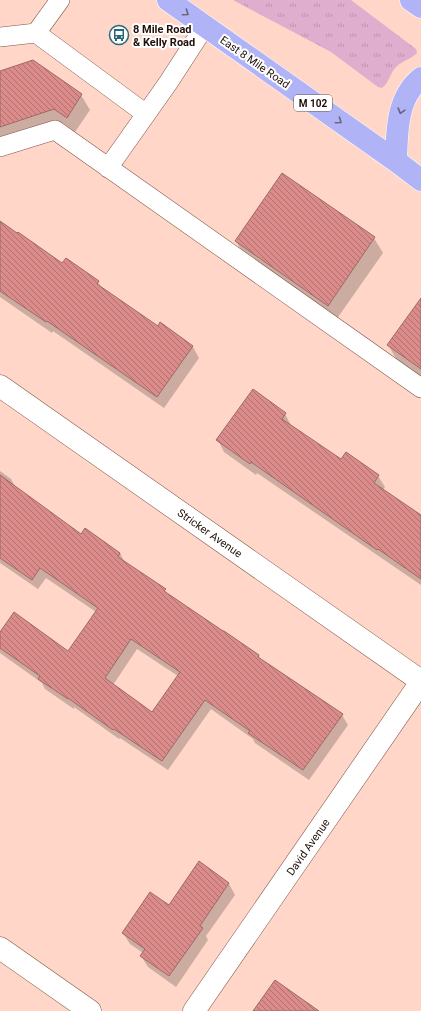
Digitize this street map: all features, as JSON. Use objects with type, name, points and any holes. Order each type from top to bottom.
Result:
[{"type":"highway","name":"East 8 Mile Road","points":[[168,0],[421,180]]},
{"type":"highway","points":[[411,0],[421,7]]},
{"type":"highway","points":[[396,161],[397,132],[400,111],[407,94],[421,78]]},
{"type":"street","name":"Stricker Avenue","points":[[0,386],[421,681]]},
{"type":"street","name":"David Avenue","points":[[194,1011],[421,681]]},
{"type":"street","points":[[0,948],[90,1011]]},
{"type":"lane","points":[[36,33],[60,0]]},
{"type":"lane","points":[[108,168],[168,83],[205,26]]},
{"type":"lane","points":[[0,37],[36,33],[146,114]]},
{"type":"lane","points":[[0,147],[55,130],[421,388]]},
{"type":"green space","points":[[233,0],[351,0],[416,49],[417,53],[396,67],[382,88],[378,87],[331,52]]},
{"type":"building","points":[[33,60],[82,94],[67,118],[54,109],[0,127],[0,71]]},
{"type":"building","points":[[282,173],[375,237],[328,306],[235,241]]},
{"type":"building","points":[[0,221],[62,263],[66,258],[99,281],[97,284],[158,326],[160,322],[193,346],[157,397],[47,321],[46,322],[0,291]]},
{"type":"building","points":[[421,298],[421,369],[387,345]]},
{"type":"building","points":[[253,389],[286,413],[282,419],[341,459],[346,452],[379,475],[374,483],[421,515],[421,579],[251,462],[250,464],[216,440]]},
{"type":"building","points":[[0,475],[81,534],[85,528],[120,553],[118,557],[166,589],[164,591],[343,714],[303,770],[248,733],[250,731],[205,700],[162,761],[38,679],[40,676],[0,648],[0,632],[14,612],[68,651],[98,608],[40,568],[32,580],[0,558]],"holes":[[[131,639],[180,672],[152,712],[105,678]]]},
{"type":"building","points":[[199,861],[229,883],[200,926],[203,928],[169,976],[140,956],[145,949],[122,933],[150,892],[169,905]]},
{"type":"building","points":[[275,980],[319,1011],[253,1011]]},
{"type":"place","name":"8 Mile Road & Kelly Road","points":[[119,35]]}]
